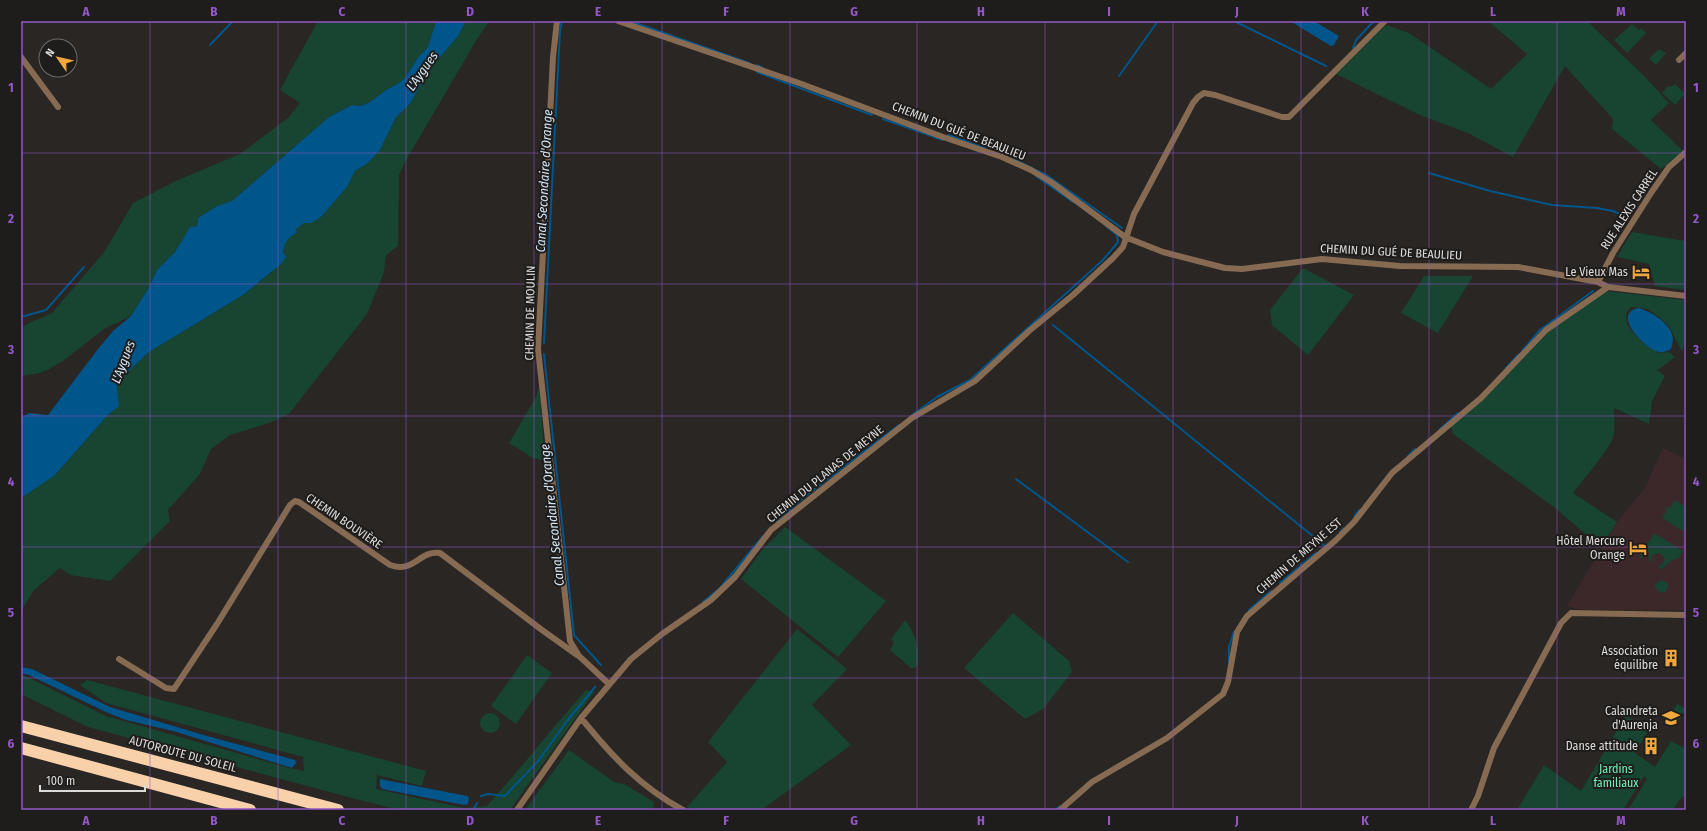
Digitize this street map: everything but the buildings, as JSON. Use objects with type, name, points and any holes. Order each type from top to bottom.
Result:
[{"type":"highway","name":"AUTOROUTE DU SOLEIL","points":[[21,726],[338,810]]},
{"type":"highway","points":[[21,748],[250,810]]},
{"type":"street","name":"CHEMIN DE MOULIN","points":[[557,21],[553,57],[538,349],[570,641],[579,656],[609,684]]},
{"type":"street","name":"CHEMIN DU GUÉ DE BEAULIEU","points":[[618,21],[799,83],[943,137],[1002,157],[1031,170],[1051,182],[1125,237],[1163,252],[1225,268],[1242,269],[1322,259],[1400,266],[1518,267],[1598,282],[1608,287],[1686,296]]},
{"type":"street","name":"CHEMIN DU PLANAS DE MEYNE","points":[[517,810],[581,718],[631,659],[662,634],[711,600],[735,578],[771,530],[912,418],[975,381],[1029,331],[1073,295],[1123,247],[1125,237],[1134,214],[1198,97],[1204,93],[1215,95],[1282,117],[1289,117],[1385,21]]},
{"type":"street","points":[[1679,60],[1686,53]]},
{"type":"street","points":[[21,56],[58,108]]},
{"type":"street","name":"RUE ALEXIS CARREL","points":[[1598,282],[1613,253],[1651,193],[1669,167],[1686,152]]},
{"type":"street","name":"CHEMIN DE MEYNE EST","points":[[1060,810],[1092,782],[1167,738],[1223,694],[1228,682],[1237,632],[1247,616],[1336,540],[1354,522],[1392,474],[1481,398],[1546,330],[1608,287]]},
{"type":"street","name":"CHEMIN BOUVIÈRE","points":[[119,659],[166,688],[174,689],[217,624],[290,505],[295,501],[299,502],[390,565],[397,568],[404,568],[434,552],[440,553],[579,656]]},
{"type":"street","points":[[1471,810],[1478,796],[1494,748],[1561,623],[1572,613],[1686,615]]},
{"type":"street","points":[[581,718],[620,764],[650,790],[683,810]]},
{"type":"shaded area","points":[[1663,448],[1686,459],[1686,610],[1582,610],[1567,606],[1617,522],[1645,488]]},
{"type":"green space","points":[[318,21],[436,21],[428,47],[419,56],[405,78],[399,83],[386,90],[370,102],[361,106],[352,105],[329,117],[232,201],[217,206],[198,218],[197,226],[190,227],[175,252],[157,270],[148,289],[131,316],[104,329],[63,361],[49,369],[40,373],[21,376],[21,328],[52,313],[105,251],[133,203],[178,180],[240,154],[289,117],[300,103],[280,90]]},
{"type":"green space","points":[[466,21],[492,21],[489,22],[477,39],[405,162],[399,175],[398,246],[386,255],[384,272],[367,314],[289,414],[269,423],[230,435],[211,449],[200,474],[168,510],[170,521],[110,581],[70,575],[60,568],[34,590],[21,611],[21,498],[54,476],[107,416],[118,406],[116,379],[123,376],[149,352],[243,295],[272,272],[283,253],[283,244],[298,232],[295,230],[304,223],[311,222],[321,217],[347,187],[355,171],[368,163],[380,150],[396,117],[409,105],[431,68],[458,36]]},
{"type":"green space","points":[[1488,21],[1587,21],[1644,76],[1669,103],[1651,120],[1683,151],[1661,169],[1612,129],[1613,119],[1565,66],[1513,157],[1468,133],[1422,116],[1336,74],[1386,25],[1409,33],[1491,89],[1527,54]]},
{"type":"green space","points":[[1632,24],[1639,30],[1641,28],[1646,33],[1627,53],[1614,40]]},
{"type":"green space","points":[[1659,49],[1666,53],[1656,65],[1649,59]]},
{"type":"green space","points":[[1675,84],[1685,94],[1675,105],[1662,93],[1668,86],[1670,87]]},
{"type":"green space","points":[[1632,232],[1686,241],[1686,290],[1655,286],[1649,264],[1617,257]]},
{"type":"green space","points":[[1303,268],[1354,295],[1308,355],[1272,325],[1270,310]]},
{"type":"green space","points":[[1424,276],[1473,276],[1438,333],[1401,313]]},
{"type":"green space","points":[[1605,291],[1686,300],[1686,338],[1682,352],[1669,326],[1648,309],[1631,307],[1626,314],[1627,324],[1641,341],[1659,353],[1669,352],[1675,357],[1658,370],[1652,366],[1665,376],[1652,401],[1649,424],[1614,408],[1614,434],[1612,440],[1603,455],[1573,493],[1617,522],[1601,547],[1555,508],[1453,434],[1451,426],[1546,333]]},
{"type":"green space","points":[[539,387],[545,461],[533,458],[509,443],[536,397]]},
{"type":"green space","points":[[1675,500],[1686,507],[1686,533],[1662,518],[1667,510],[1664,507],[1670,508]]},
{"type":"green space","points":[[785,527],[886,601],[838,657],[741,579],[763,549]]},
{"type":"green space","points":[[1654,533],[1683,551],[1679,558],[1672,560],[1662,569],[1658,567],[1665,559],[1660,553],[1653,555],[1651,558],[1652,562],[1649,560],[1649,553],[1647,551],[1643,557],[1639,558]]},
{"type":"green space","points":[[1661,580],[1668,583],[1668,588],[1664,593],[1658,591],[1655,586],[1655,584]]},
{"type":"green space","points":[[1013,613],[1069,661],[1072,672],[1043,709],[1025,719],[964,668]]},
{"type":"green space","points":[[905,620],[912,630],[918,648],[917,666],[912,669],[890,650],[894,642],[891,639]]},
{"type":"green space","points":[[797,629],[847,669],[812,705],[851,745],[764,808],[765,810],[693,810],[687,807],[727,762],[708,742]]},
{"type":"green space","points":[[527,655],[552,673],[516,724],[491,706]]},
{"type":"green space","points":[[21,674],[106,716],[289,768],[304,771],[303,757],[106,703],[80,685],[87,680],[426,771],[422,786],[377,775],[376,789],[464,808],[487,806],[586,690],[594,692],[510,810],[400,810],[88,727],[21,694]]},
{"type":"green space","points":[[1677,704],[1686,709],[1678,722],[1669,717]]},
{"type":"green space","points":[[490,713],[497,716],[500,723],[497,730],[490,733],[483,730],[480,723],[483,716]]},
{"type":"green space","name":"Jardins familiaux","points":[[1626,715],[1648,731],[1635,753],[1655,767],[1671,741],[1686,749],[1686,795],[1679,800],[1673,810],[1628,810],[1647,779],[1644,776],[1623,810],[1517,810],[1544,765],[1581,791]]},
{"type":"green space","points":[[569,750],[614,782],[624,784],[654,802],[653,810],[525,810]]},
{"type":"water","name":"L'Aygues","points":[[436,21],[466,21],[458,36],[431,68],[409,105],[396,117],[380,150],[368,163],[355,171],[347,187],[321,217],[311,223],[304,223],[295,230],[298,232],[284,245],[283,253],[286,257],[281,264],[243,295],[149,352],[123,376],[116,379],[119,406],[107,416],[54,476],[21,498],[21,418],[29,413],[48,415],[113,331],[131,316],[148,289],[157,270],[175,252],[190,227],[197,226],[198,218],[217,206],[232,201],[329,117],[352,105],[361,106],[370,102],[386,90],[399,83],[405,78],[419,56],[428,47]]},
{"type":"water","points":[[1290,21],[1314,21],[1339,36],[1334,45],[1331,46]]},
{"type":"water","points":[[1638,308],[1655,315],[1665,323],[1672,333],[1673,339],[1671,349],[1659,352],[1646,345],[1633,331],[1629,324],[1628,317],[1631,311]]},
{"type":"water","points":[[21,667],[32,669],[110,707],[295,760],[297,762],[292,768],[173,731],[126,720],[108,713],[29,675],[21,673]]},
{"type":"water","points":[[380,779],[467,796],[469,798],[468,804],[464,805],[382,789],[380,786]]},
{"type":"waterway","points":[[210,45],[233,21]]},
{"type":"waterway","name":"Canal Secondaire d'Orange","points":[[544,343],[560,31],[562,21]]},
{"type":"waterway","points":[[630,21],[749,63]]},
{"type":"waterway","points":[[1119,76],[1158,21]]},
{"type":"waterway","points":[[1234,21],[1326,66]]},
{"type":"waterway","points":[[1353,48],[1356,40],[1374,21]]},
{"type":"waterway","points":[[757,65],[763,68]]},
{"type":"waterway","points":[[757,72],[872,115]]},
{"type":"waterway","points":[[883,119],[943,140]]},
{"type":"waterway","points":[[948,135],[985,148]]},
{"type":"waterway","points":[[1010,157],[1048,176],[1122,228]]},
{"type":"waterway","points":[[1429,173],[1490,191],[1552,205],[1597,208],[1613,211],[1629,218]]},
{"type":"waterway","points":[[1036,176],[1073,202]]},
{"type":"waterway","points":[[912,415],[937,397],[970,380],[1103,260],[1118,242],[1117,235],[1106,226]]},
{"type":"waterway","points":[[21,317],[46,310],[84,267]]},
{"type":"waterway","points":[[1522,351],[1540,330],[1593,291]]},
{"type":"waterway","points":[[1053,325],[1325,546]]},
{"type":"waterway","name":"Canal Secondaire d'Orange","points":[[544,354],[574,635],[601,665]]},
{"type":"waterway","points":[[1506,368],[1518,355]]},
{"type":"waterway","points":[[1439,430],[1458,413]]},
{"type":"waterway","points":[[777,522],[802,499],[899,425]]},
{"type":"waterway","points":[[1408,456],[1415,449]]},
{"type":"waterway","points":[[1016,479],[1128,562]]},
{"type":"waterway","points":[[1354,517],[1359,510]]},
{"type":"waterway","points":[[1340,532],[1344,528]]},
{"type":"waterway","points":[[703,602],[720,588],[763,536]]},
{"type":"waterway","points":[[1280,583],[1316,553]]},
{"type":"waterway","points":[[1249,610],[1271,591]]},
{"type":"waterway","points":[[1229,661],[1229,647],[1234,632]]},
{"type":"waterway","name":"Canal Secondaire d'Orange","points":[[481,796],[488,794],[505,796],[539,760],[567,721],[595,687]]},
{"type":"waterway","name":"Canal Secondaire d'Orange","points":[[473,810],[477,803]]},
{"type":"waterway","points":[[1055,810],[1060,806]]},
{"type":"place","name":"Le Vieux Mas","points":[[1641,272]]},
{"type":"place","name":"Hôtel Mercure Orange","points":[[1638,548]]},
{"type":"place","name":"Association équilibre","points":[[1671,658]]},
{"type":"place","name":"Calandreta d'Aurenja","points":[[1671,718]]},
{"type":"place","name":"Danse attitude","points":[[1651,746]]}]
